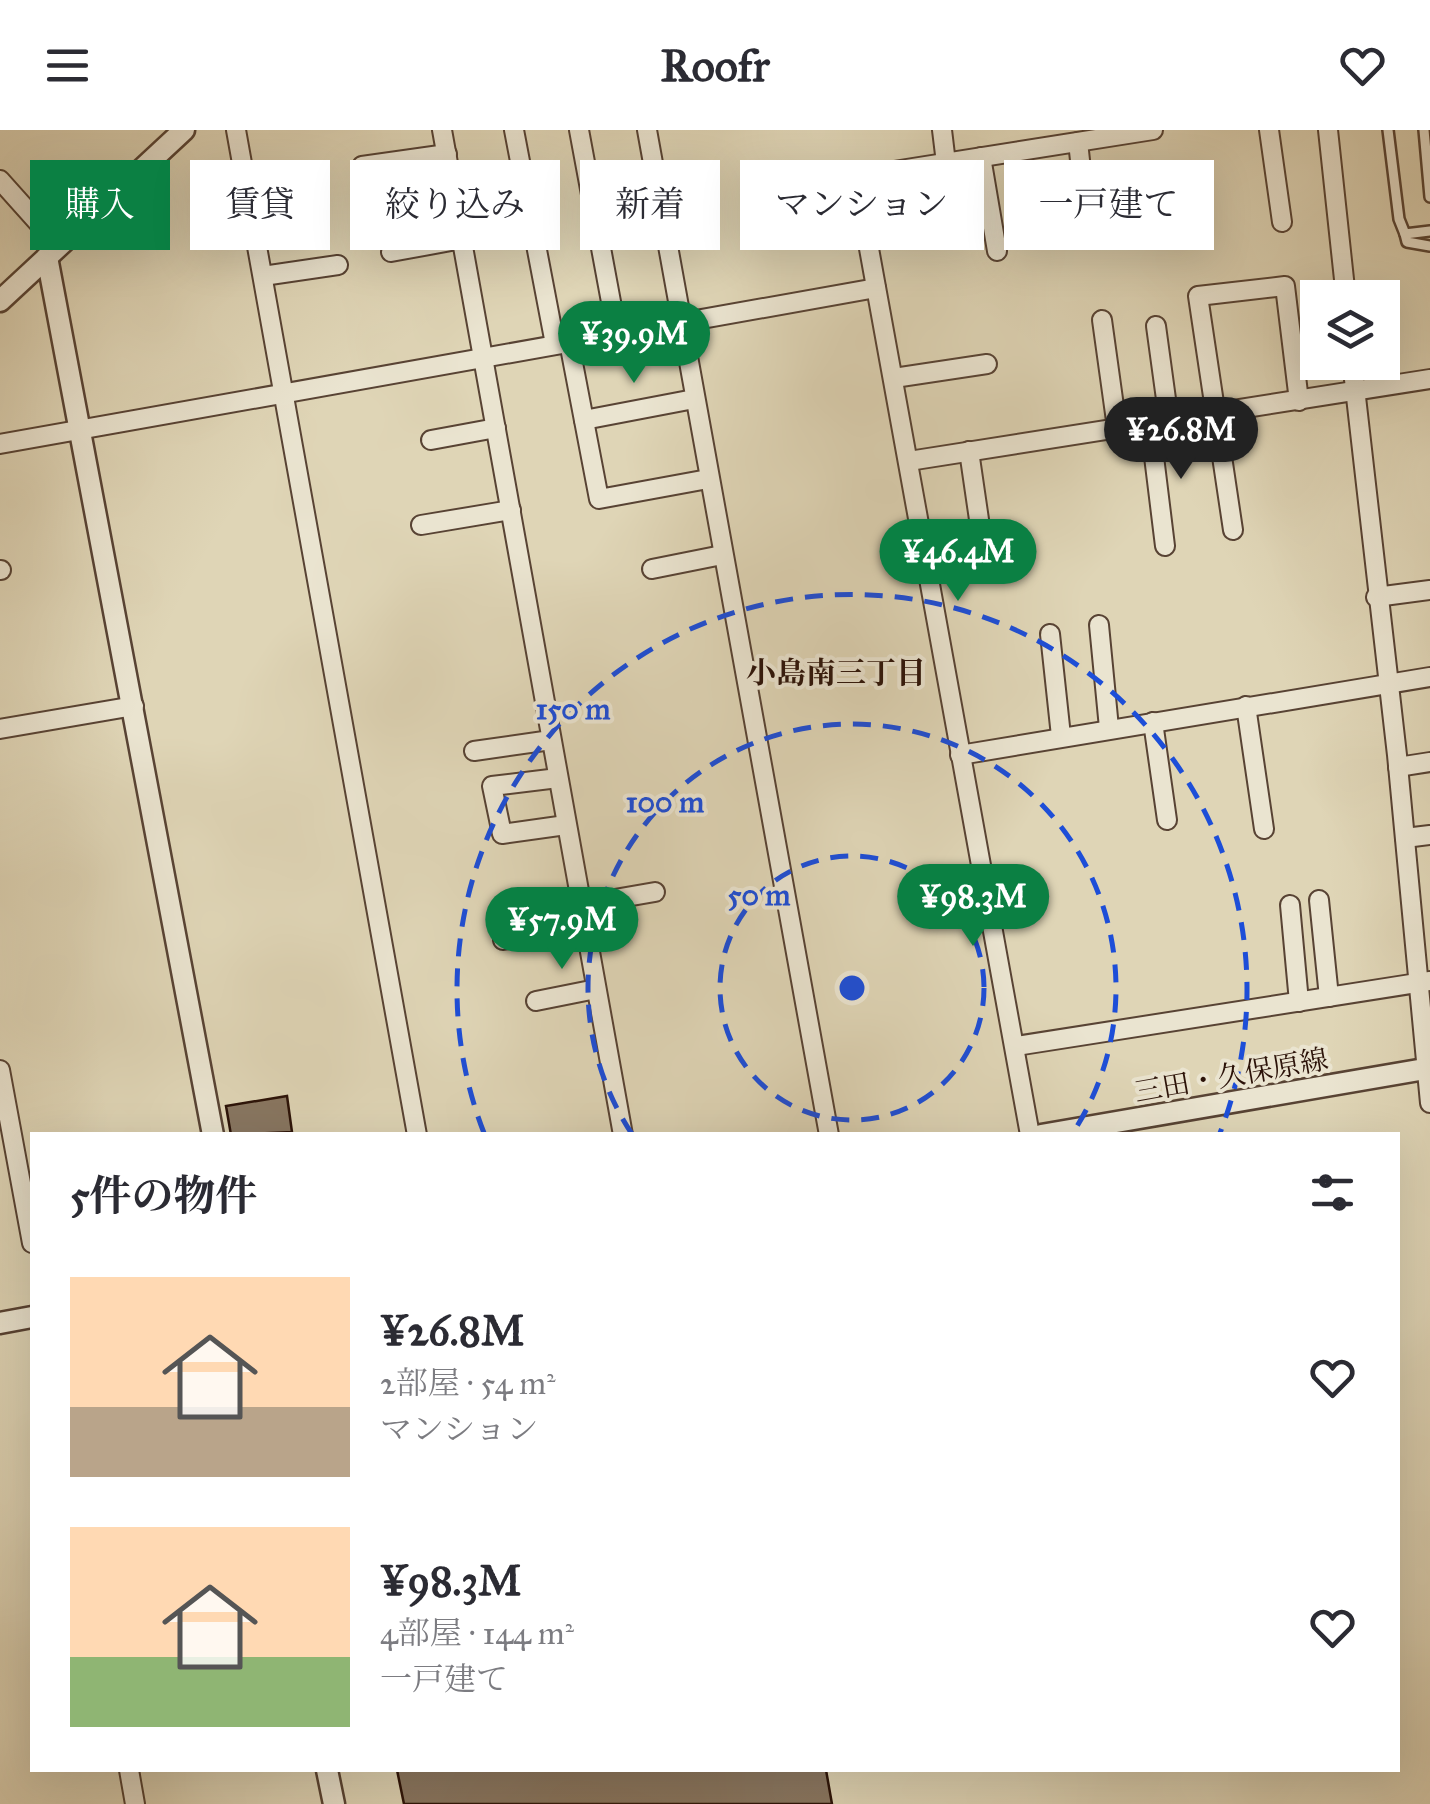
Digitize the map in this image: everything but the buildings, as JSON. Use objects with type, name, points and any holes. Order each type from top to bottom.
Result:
[{"type":"street","points":[[0,301],[184,130]]},
{"type":"street","points":[[236,130],[416,1132]]},
{"type":"street","points":[[442,130],[448,160]]},
{"type":"street","points":[[514,130],[600,498],[708,479]]},
{"type":"street","points":[[579,130],[617,334]]},
{"type":"street","points":[[646,130],[828,1132]]},
{"type":"street","points":[[942,130],[946,160]]},
{"type":"street","points":[[967,160],[1085,137],[1153,130]]},
{"type":"street","points":[[1269,130],[1282,222]]},
{"type":"street","points":[[1328,130],[1344,280]]},
{"type":"street","points":[[404,160],[447,154]]},
{"type":"street","points":[[981,158],[997,251]]},
{"type":"street","points":[[0,180],[53,252],[80,428],[212,1132]]},
{"type":"street","points":[[391,252],[402,250]]},
{"type":"street","points":[[464,250],[622,1132]]},
{"type":"street","points":[[869,250],[1030,1132]]},
{"type":"street","points":[[263,276],[338,265]]},
{"type":"street","points":[[1233,530],[1198,296],[1286,286],[1299,402]]},
{"type":"street","points":[[0,444],[876,288]]},
{"type":"street","points":[[1102,320],[1117,428]]},
{"type":"street","points":[[1156,326],[1169,421]]},
{"type":"street","points":[[894,378],[987,364]]},
{"type":"street","points":[[910,461],[1430,379]]},
{"type":"street","points":[[1353,380],[1405,838],[1421,912],[1430,1104]]},
{"type":"street","points":[[584,420],[694,399]]},
{"type":"street","points":[[1150,424],[1165,546]]},
{"type":"street","points":[[431,440],[496,428]]},
{"type":"street","points":[[969,452],[983,548]]},
{"type":"street","points":[[421,525],[511,510]]},
{"type":"street","points":[[652,569],[722,555]]},
{"type":"street","points":[[1376,598],[1430,590]]},
{"type":"street","points":[[1099,624],[1109,728]]},
{"type":"street","points":[[1050,634],[1061,736]]},
{"type":"street","points":[[960,755],[1430,677]]},
{"type":"street","points":[[0,729],[134,706]]},
{"type":"street","points":[[1246,706],[1264,830]]},
{"type":"street","points":[[1152,722],[1167,820]]},
{"type":"street","points":[[474,751],[551,740]]},
{"type":"street","points":[[1398,767],[1430,762]]},
{"type":"street","points":[[558,778],[492,786],[502,834],[566,825]]},
{"type":"street","points":[[1405,838],[1430,834]]},
{"type":"street","points":[[580,905],[655,892]]},
{"type":"street","points":[[1319,900],[1330,997]]},
{"type":"street","points":[[1290,905],[1300,1002]]},
{"type":"street","points":[[503,940],[584,926]]},
{"type":"street","points":[[1016,1046],[1425,982]]},
{"type":"street","points":[[536,1000],[596,990]]},
{"type":"street","name":"三田・久保原線","points":[[1058,1132],[1429,1068]]},
{"type":"street","points":[[0,1070],[30,1232]]},
{"type":"street","points":[[0,1323],[30,1317]]},
{"type":"street","points":[[129,1772],[135,1804]]},
{"type":"street","points":[[328,1772],[334,1804]]},
{"type":"lane","points":[[1388,130],[1399,220],[1415,246],[1430,246]]},
{"type":"lane","points":[[1424,130],[1430,197]]},
{"type":"lane","points":[[1405,234],[1430,232]]},
{"type":"district","name":"小島南三丁目","points":[[836,673]]}]
